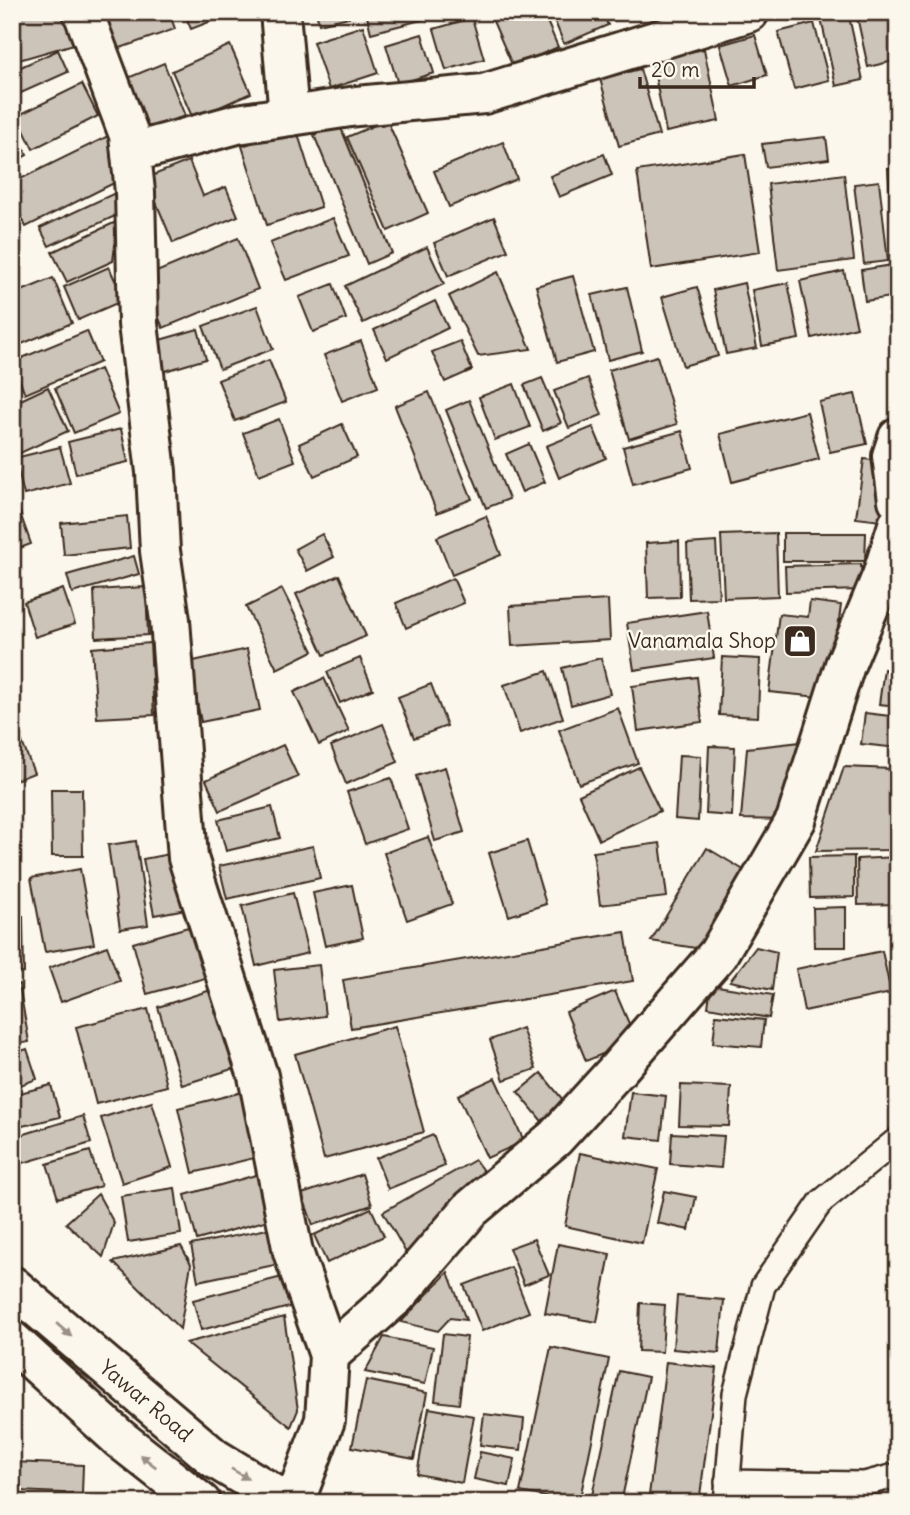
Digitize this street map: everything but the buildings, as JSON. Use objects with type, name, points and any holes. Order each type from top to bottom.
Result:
[{"type":"main road","points":[[83,12],[130,135],[135,192],[138,324],[156,472],[160,551],[170,620],[188,858],[258,1076],[293,1252],[329,1355],[325,1420],[294,1503]]},
{"type":"main road","points":[[281,12],[289,116]]},
{"type":"main road","points":[[131,153],[237,124],[357,106],[484,94],[655,27],[749,12]]},
{"type":"main road","points":[[898,438],[892,456],[898,500]]},
{"type":"main road","points":[[329,1355],[397,1296],[471,1209],[555,1138],[718,954],[796,820],[845,665],[882,576],[898,525]]},
{"type":"main road","name":"Yawar Road","points":[[12,1286],[214,1458],[288,1503]]},
{"type":"main road","points":[[12,1341],[120,1439],[201,1503]]},
{"type":"lane","points":[[898,1139],[821,1202],[763,1286],[735,1394],[727,1492],[864,1484],[898,1475]]},
{"type":"place","name":"Vanamala Shop","points":[[800,641]]}]
